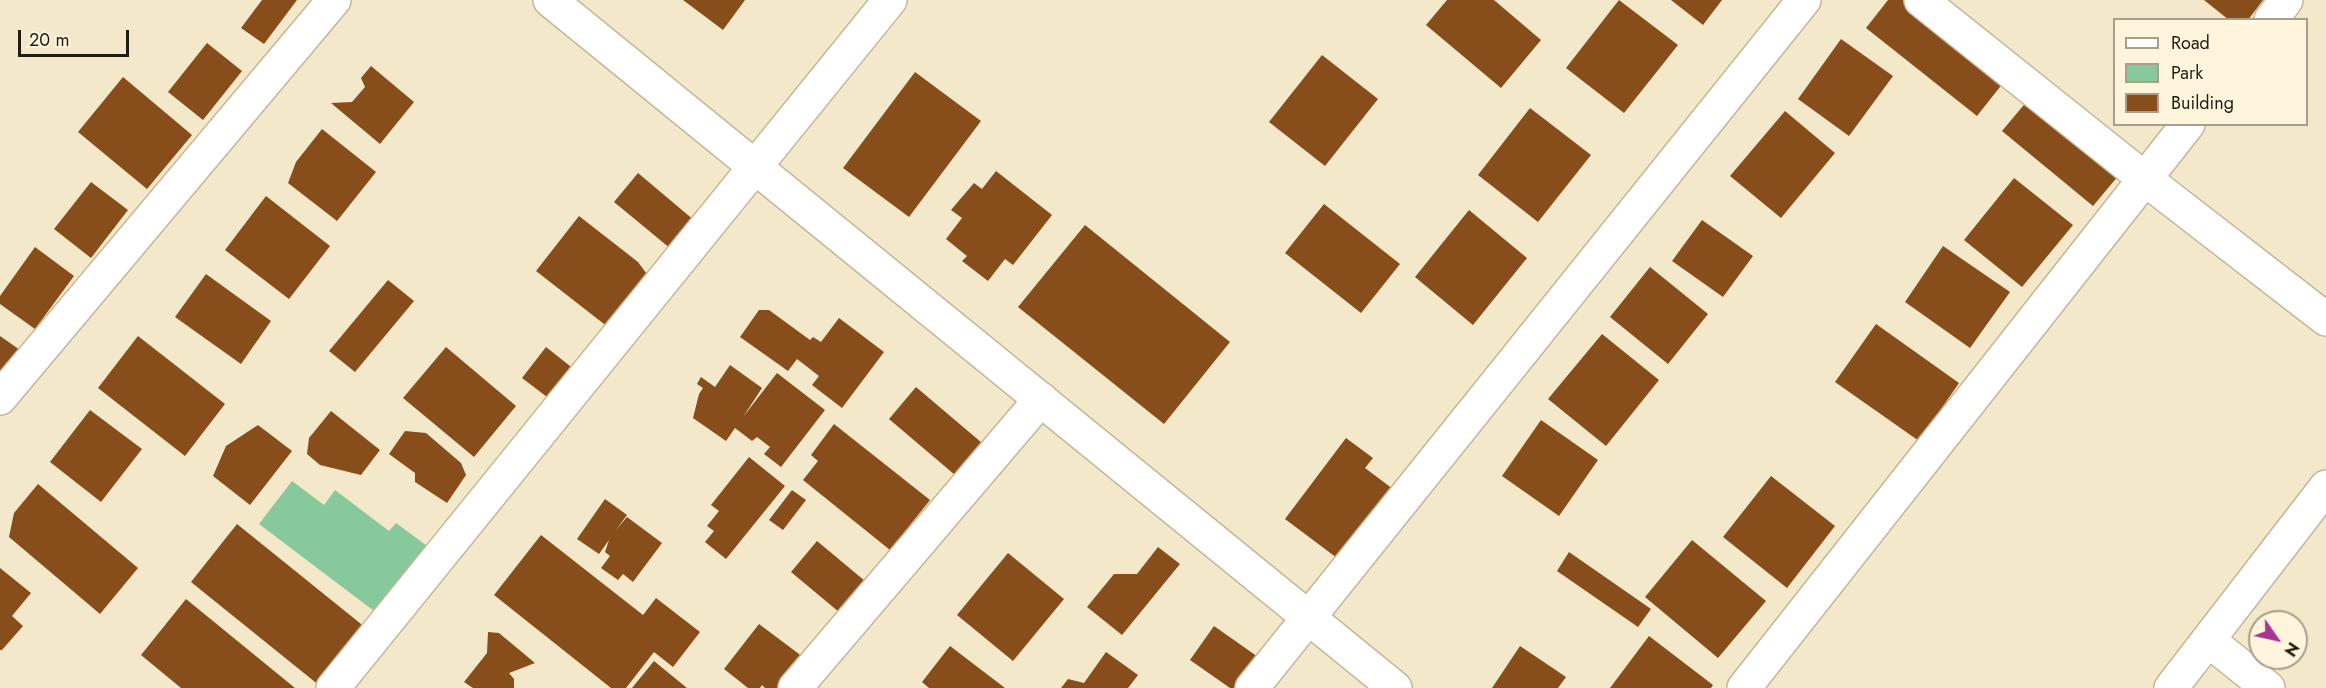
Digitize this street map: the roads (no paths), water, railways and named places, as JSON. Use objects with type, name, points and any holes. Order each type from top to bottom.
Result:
[{"type":"street","points":[[0,398],[334,0]]},
{"type":"street","points":[[550,0],[1395,688]]},
{"type":"street","points":[[333,688],[890,0]]},
{"type":"street","points":[[1252,688],[1804,0]]},
{"type":"street","points":[[1921,0],[2145,179],[2326,319]]},
{"type":"street","points":[[2272,18],[2286,0]]},
{"type":"street","points":[[1744,688],[2186,126]]},
{"type":"street","points":[[795,688],[1041,399]]},
{"type":"street","points":[[2171,688],[2326,487]]},
{"type":"street","points":[[2208,640],[2268,688]]}]
